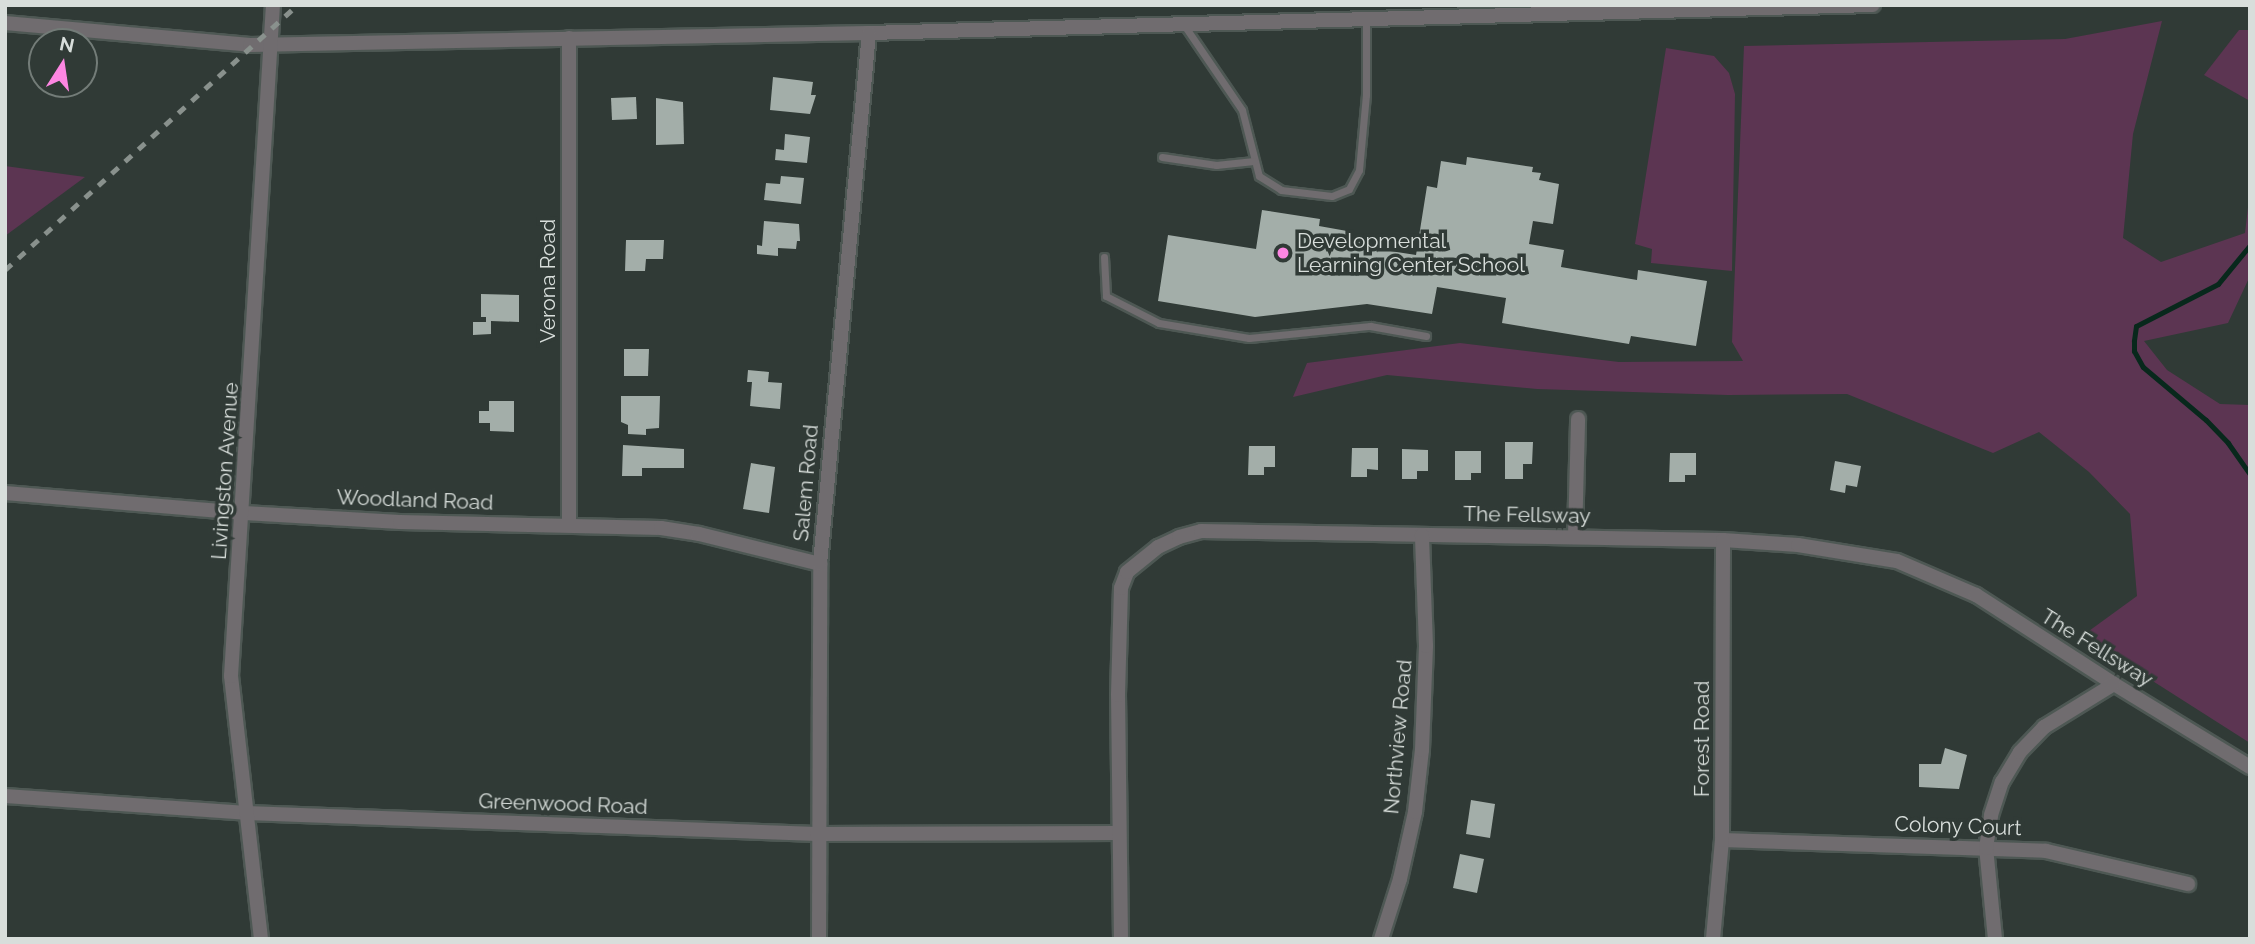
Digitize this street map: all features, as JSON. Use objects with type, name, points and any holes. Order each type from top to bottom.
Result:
[{"type":"street","name":"Livingston Avenue","points":[[261,939],[232,676],[273,5]]},
{"type":"street","points":[[5,23],[271,45],[869,33],[1872,5]]},
{"type":"street","name":"Salem Road","points":[[818,939],[820,564],[869,33]]},
{"type":"street","name":"Verona Road","points":[[569,38],[569,524]]},
{"type":"street","points":[[1575,537],[1578,419]]},
{"type":"street","name":"Woodland Road","points":[[5,493],[244,513],[442,524],[650,527],[699,534],[820,564]]},
{"type":"street","name":"The Fellsway","points":[[1121,939],[1121,603],[1127,572],[1158,547],[1178,537],[1201,531],[1723,540],[1798,545],[1897,561],[1976,595],[2113,684],[2250,766]]},
{"type":"street","name":"Northview Road","points":[[1381,939],[1401,879],[1415,812],[1422,750],[1426,646],[1422,535]]},
{"type":"street","name":"Forest Road","points":[[1713,939],[1718,915],[1722,840],[1723,540]]},
{"type":"street","points":[[1995,939],[1986,848],[1995,798],[2020,752],[2058,716],[2113,684]]},
{"type":"street","name":"Greenwood Road","points":[[5,796],[246,813],[817,835],[1119,833]]},
{"type":"street","name":"Colony Court","points":[[1722,840],[2046,851],[2129,868],[2188,884]]},
{"type":"lane","points":[[1184,24],[1242,110],[1259,176],[1281,190],[1332,196],[1344,193],[1352,186],[1361,158],[1366,94],[1366,18]]},
{"type":"lane","points":[[1162,156],[1216,165],[1254,161]]},
{"type":"lane","points":[[1104,257],[1106,296],[1159,323],[1249,338],[1370,326],[1426,336]]},
{"type":"shaded area","points":[[2162,21],[2133,134],[2123,238],[2161,262],[2245,233],[2250,190],[2250,276],[2228,323],[2144,341],[2167,370],[2220,404],[2250,405],[2250,743],[2082,636],[2137,596],[2130,514],[2089,472],[2039,432],[1993,453],[1847,394],[1728,395],[1537,389],[1387,375],[1293,397],[1307,363],[1460,343],[1619,362],[1743,361],[1732,342],[1744,46],[2065,39]]},
{"type":"shaded area","points":[[2239,30],[2250,30],[2250,101],[2204,75]]},
{"type":"shaded area","points":[[1666,48],[1714,56],[1729,73],[1735,94],[1732,271],[1651,263],[1652,249],[1635,244]]},
{"type":"shaded area","points":[[5,166],[85,177],[5,236]]},
{"type":"building","points":[[773,77],[813,82],[811,95],[816,95],[810,114],[770,110]]},
{"type":"building","points":[[636,97],[637,119],[612,120],[611,98]]},
{"type":"building","points":[[656,98],[683,102],[684,144],[656,145]]},
{"type":"building","points":[[785,134],[810,137],[807,163],[775,160],[776,149],[784,150]]},
{"type":"building","name":"Developmental Learning Center School","points":[[1467,157],[1533,167],[1532,172],[1541,173],[1539,180],[1559,184],[1553,224],[1533,221],[1529,244],[1564,250],[1561,267],[1637,280],[1638,270],[1707,281],[1696,346],[1631,336],[1629,344],[1502,323],[1506,298],[1437,287],[1432,314],[1367,304],[1255,317],[1158,301],[1168,235],[1256,249],[1262,210],[1320,219],[1319,226],[1347,231],[1346,238],[1371,242],[1371,248],[1416,255],[1427,186],[1437,188],[1441,161],[1466,165]]},
{"type":"building","points":[[781,176],[804,178],[801,204],[764,200],[766,183],[780,184]]},
{"type":"building","points":[[764,221],[799,224],[800,241],[797,241],[796,249],[778,248],[778,256],[757,254],[757,245],[762,246]]},
{"type":"building","points":[[626,240],[664,240],[663,259],[646,259],[645,271],[625,271]]},
{"type":"building","points":[[481,294],[519,295],[519,322],[491,321],[491,334],[473,335],[473,322],[486,322],[486,317],[481,317]]},
{"type":"building","points":[[624,349],[649,349],[648,376],[624,376]]},
{"type":"building","points":[[748,370],[769,372],[768,382],[782,383],[780,409],[750,406],[752,382],[747,382]]},
{"type":"building","points":[[621,396],[660,396],[659,428],[646,429],[646,435],[628,434],[628,425],[621,422]]},
{"type":"building","points":[[489,401],[514,401],[514,432],[490,431],[490,423],[479,423],[479,411],[489,411]]},
{"type":"building","points":[[1505,442],[1533,442],[1532,464],[1523,464],[1523,479],[1505,479]]},
{"type":"building","points":[[623,445],[684,449],[684,468],[642,468],[642,476],[622,476]]},
{"type":"building","points":[[1249,446],[1275,446],[1275,467],[1264,467],[1264,475],[1248,475]]},
{"type":"building","points":[[1352,448],[1378,448],[1378,470],[1367,469],[1367,477],[1351,477]]},
{"type":"building","points":[[1402,449],[1428,450],[1428,471],[1417,471],[1417,479],[1402,479]]},
{"type":"building","points":[[1455,451],[1481,451],[1481,473],[1471,473],[1471,480],[1455,480]]},
{"type":"building","points":[[1670,453],[1696,453],[1696,475],[1685,475],[1685,482],[1669,482]]},
{"type":"building","points":[[1835,461],[1861,466],[1857,487],[1846,485],[1845,493],[1830,490]]},
{"type":"building","points":[[751,463],[775,467],[769,513],[743,509]]},
{"type":"building","points":[[1945,748],[1967,755],[1959,789],[1919,787],[1919,764],[1941,764]]},
{"type":"building","points":[[1471,800],[1495,804],[1490,838],[1466,834]]},
{"type":"building","points":[[1460,854],[1484,859],[1477,893],[1453,888]]},
{"type":"waterway","points":[[2250,245],[2218,284],[2136,326],[2134,341],[2134,351],[2143,367],[2206,420],[2228,443],[2250,474]]},
{"type":"railway","points":[[5,270],[297,5]]},
{"type":"place","name":"Developmental Learning Center School","points":[[1283,253]]}]
